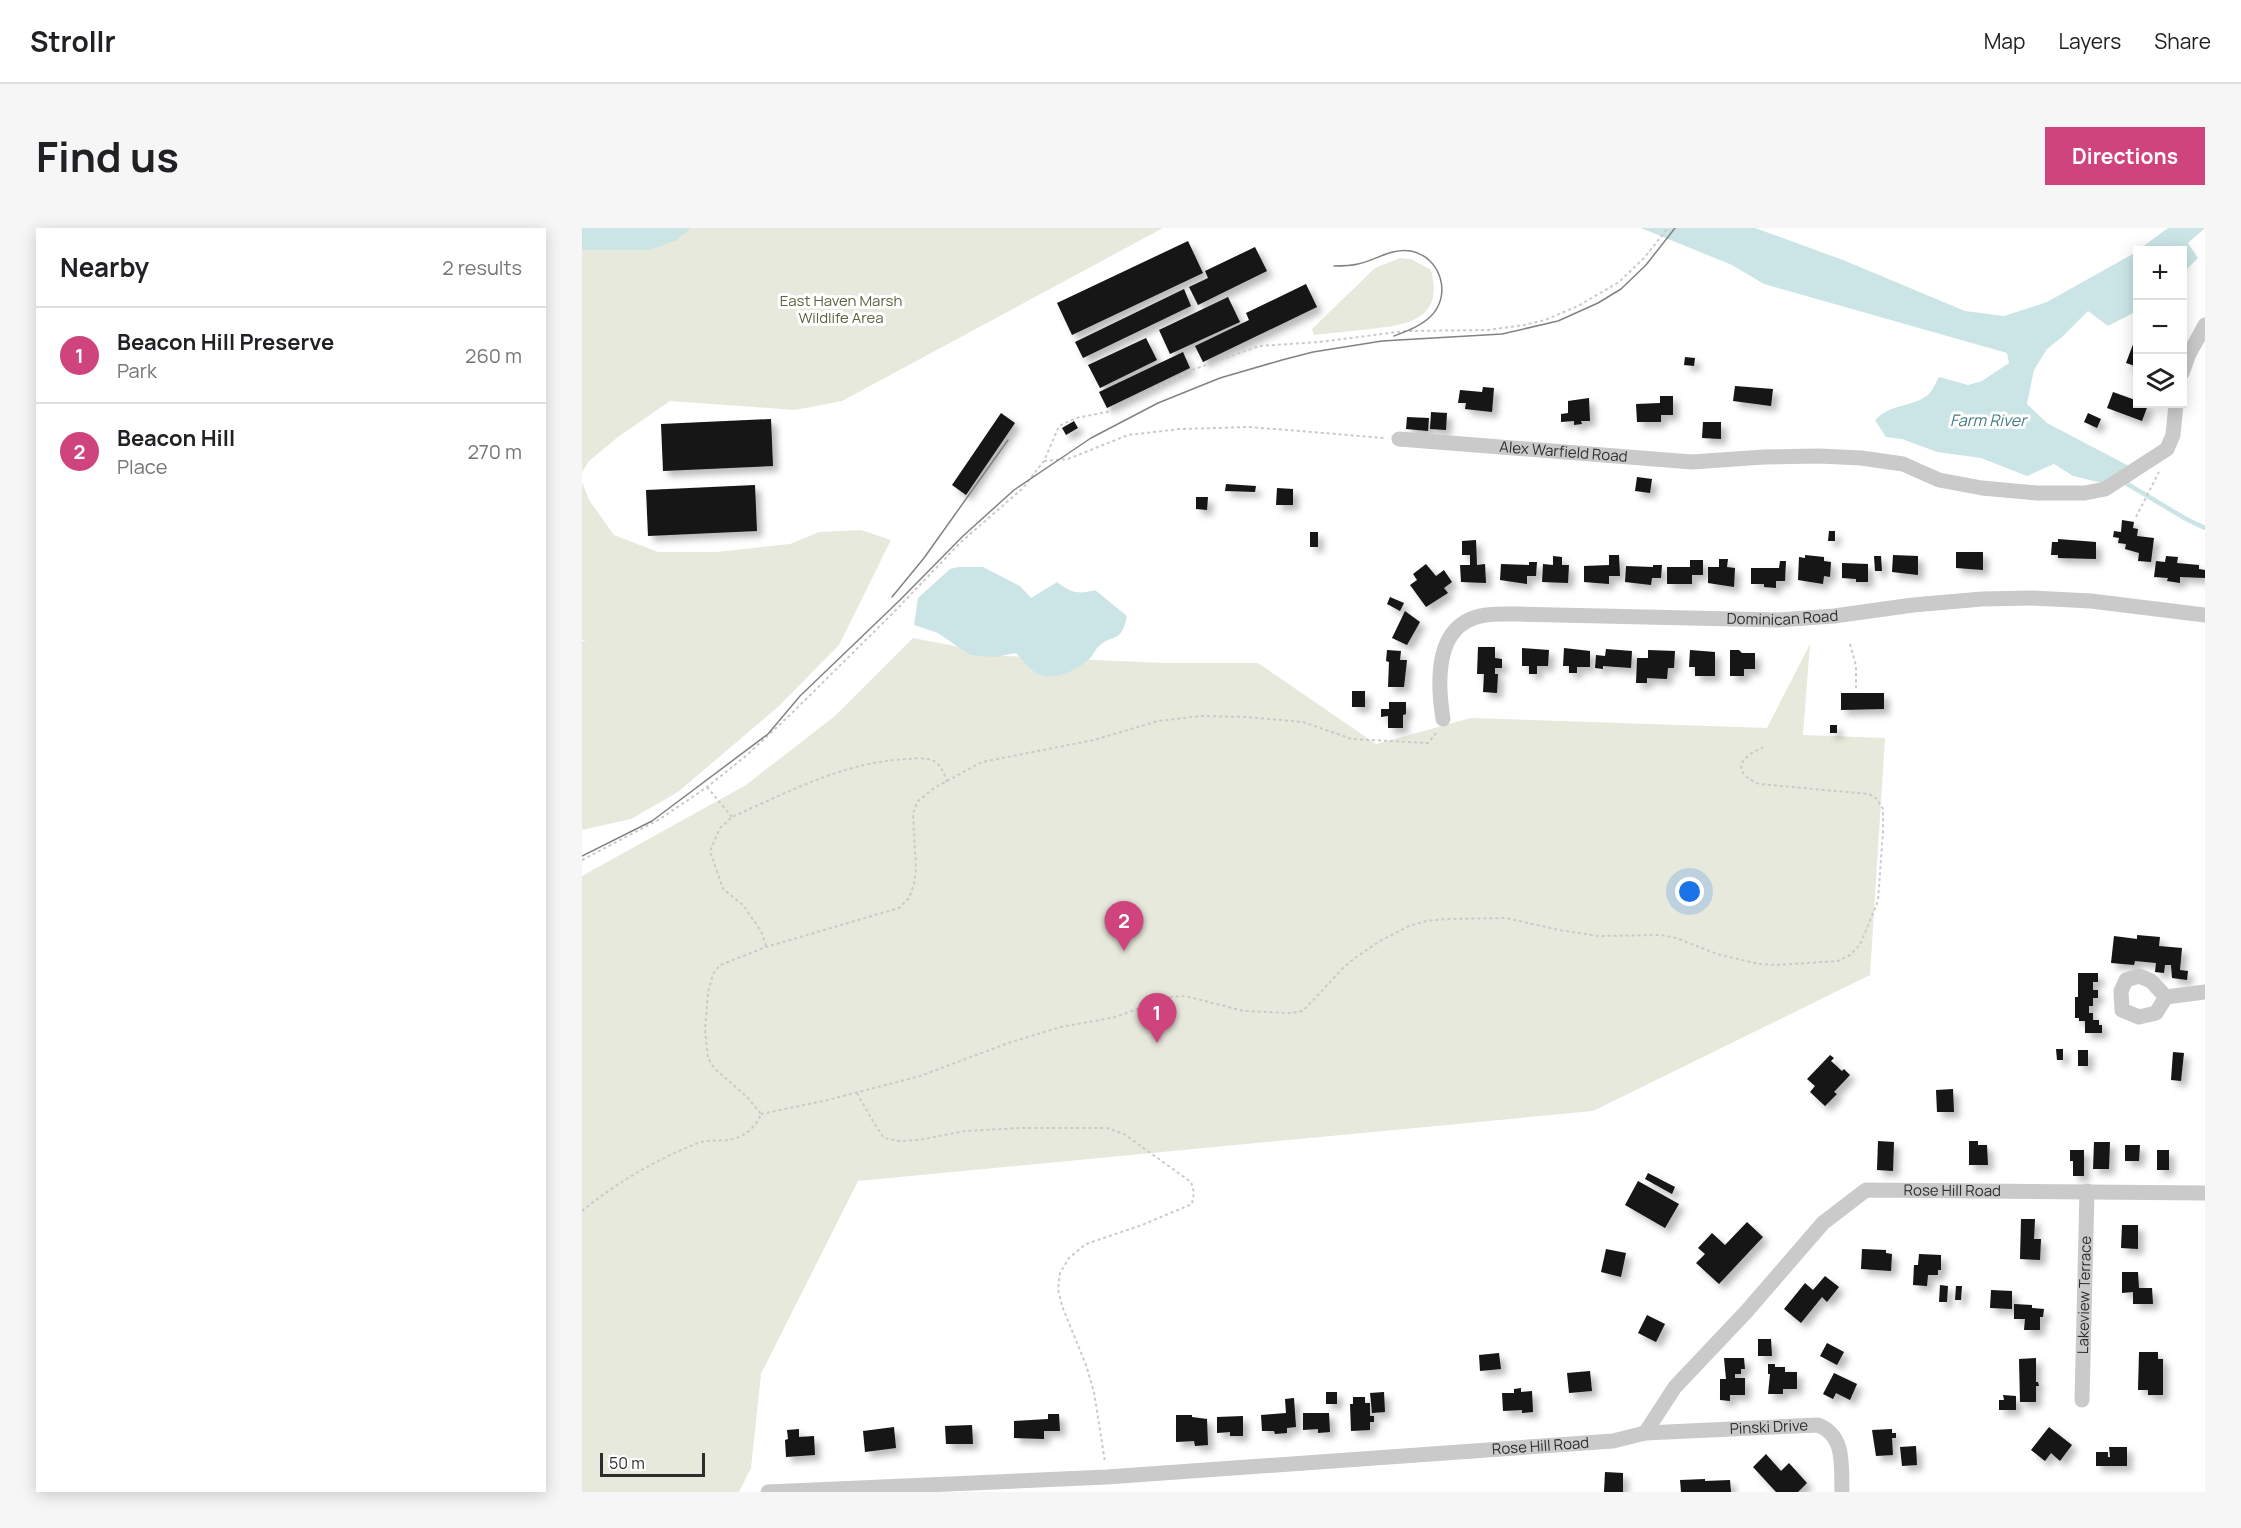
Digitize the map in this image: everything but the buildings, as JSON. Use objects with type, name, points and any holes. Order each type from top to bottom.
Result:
[{"type":"street","points":[[2187,359],[2205,325]]},
{"type":"street","name":"Alex Warfield Road","points":[[1399,439],[1692,462],[1764,457],[1861,458],[1903,464],[1939,480],[1982,488],[2037,493],[2085,493],[2105,489],[2167,449],[2172,443],[2176,408]]},
{"type":"street","name":"Dominican Road","points":[[1443,719],[1440,673],[1447,643],[1465,622],[1482,615],[1778,620],[1982,599],[2032,598],[2097,602],[2205,615]]},
{"type":"street","points":[[2166,997],[2205,992]]},
{"type":"street","name":"Rose Hill Road","points":[[768,1492],[1107,1477],[1613,1442],[1645,1433],[1675,1388],[1746,1312],[1823,1223],[1866,1190],[2205,1193]]},
{"type":"street","name":"Lakeview Terrace","points":[[2082,1400],[2087,1191]]},
{"type":"street","name":"Pinski Drive","points":[[1645,1433],[1818,1425],[1833,1433],[1838,1443],[1842,1492]]},
{"type":"path","points":[[582,860],[660,819],[707,787],[790,716],[961,542],[1023,488],[1044,461],[1059,426],[1076,418],[1107,412],[1192,370],[1259,346],[1318,342],[1406,331],[1488,330],[1524,325],[1564,313],[1598,296],[1624,278],[1644,258],[1668,228]]},
{"type":"path","points":[[1044,461],[1068,459],[1128,435],[1180,429],[1250,427],[1399,439]]},
{"type":"path","points":[[2136,517],[2150,492]]},
{"type":"path","points":[[1850,644],[1856,666],[1856,689]]},
{"type":"path","points":[[761,1114],[748,1098],[714,1068],[708,1058],[705,1030],[712,974],[720,965],[766,947],[899,908],[909,898],[914,884],[916,867],[913,828],[917,802],[934,788],[982,762],[1094,740],[1158,721],[1182,717],[1247,717],[1303,722],[1352,740],[1413,744],[1428,743],[1435,737],[1443,719]]},
{"type":"path","points":[[582,1211],[603,1194],[635,1174],[699,1143],[739,1137],[754,1127],[761,1114],[857,1093],[920,1076],[1011,1042],[1061,1028],[1116,1017],[1169,997],[1185,996],[1244,1011],[1290,1013],[1303,1011],[1355,958],[1380,941],[1409,926],[1426,921],[1506,918],[1598,936],[1661,935],[1676,938],[1717,954],[1759,964],[1838,961],[1850,955],[1860,945],[1878,901],[1883,809],[1877,799],[1869,794],[1759,784],[1746,778],[1741,768],[1745,758],[1766,746]]},
{"type":"path","points":[[766,947],[760,931],[743,905],[723,889],[710,851],[720,828],[732,818],[818,778],[881,761],[917,758],[932,760],[941,767],[947,782]]},
{"type":"path","points":[[707,787],[732,818]]},
{"type":"path","points":[[857,1093],[884,1138],[899,1141],[919,1140],[965,1131],[1019,1128],[1107,1128],[1124,1134],[1191,1182],[1194,1192],[1192,1204],[1142,1225],[1086,1244],[1069,1258],[1059,1273],[1058,1289],[1062,1306],[1086,1365],[1094,1392],[1107,1477]]},
{"type":"green space","name":"East Haven Marsh Wildlife Area","points":[[582,228],[1163,228],[842,401],[795,410],[670,401],[618,437],[589,461],[582,472]]},
{"type":"green space","points":[[1400,258],[1411,259],[1431,270],[1434,286],[1428,309],[1420,316],[1398,325],[1314,335],[1312,329],[1375,268]]},
{"type":"green space","points":[[582,482],[589,500],[614,535],[658,552],[717,552],[790,544],[819,532],[861,530],[891,540],[839,645],[779,706],[678,792],[631,819],[582,830],[582,641],[587,640],[582,640]]},
{"type":"green space","points":[[913,638],[1006,656],[1164,663],[1258,663],[1376,744],[1471,718],[1767,728],[1810,644],[1803,735],[1885,738],[1870,975],[1593,1111],[858,1181],[761,1374],[751,1468],[739,1492],[582,1492],[582,876],[746,785],[835,716]]},
{"type":"water","points":[[582,228],[691,228],[677,240],[650,250],[582,250]]},
{"type":"water","name":"Farm River","points":[[1641,228],[1755,228],[1843,260],[1965,311],[2004,316],[2047,302],[2133,254],[2133,313],[2108,326],[2088,311],[2047,349],[2034,370],[2027,404],[2047,423],[2129,466],[2106,484],[2073,476],[2054,464],[2027,476],[1981,458],[1937,452],[1902,439],[1886,437],[1875,420],[1882,415],[1894,408],[1925,397],[1939,377],[1968,385],[1982,381],[2009,363],[2007,353],[1764,284],[1732,265]]},
{"type":"water","points":[[2168,228],[2205,228],[2188,243],[2198,258],[2187,269],[2187,246],[2143,246]]},
{"type":"water","points":[[983,567],[1020,586],[1031,598],[1057,582],[1075,592],[1095,590],[1127,616],[1125,625],[1119,635],[1103,643],[1083,664],[1056,676],[1036,673],[1016,653],[995,657],[970,655],[938,633],[914,625],[918,598],[950,569]]},
{"type":"waterway","name":"Farm River","points":[[2124,482],[2205,528]]},
{"type":"tram line","points":[[582,856],[652,821],[768,734],[800,696],[963,536],[1014,490],[1091,438],[1158,403],[1220,378],[1313,352],[1382,341],[1502,334],[1558,321],[1598,303],[1621,289],[1646,265],[1675,228]]},
{"type":"tram line","points":[[1334,266],[1358,264],[1397,251],[1411,251],[1430,261],[1436,269],[1442,288],[1437,307],[1423,323],[1394,336]]},
{"type":"tram line","points":[[892,597],[924,558],[1008,440]]},
{"type":"place","name":"Beacon Hill","points":[[1124,951]]},
{"type":"place","name":"Beacon Hill Preserve","points":[[1157,1043]]}]
